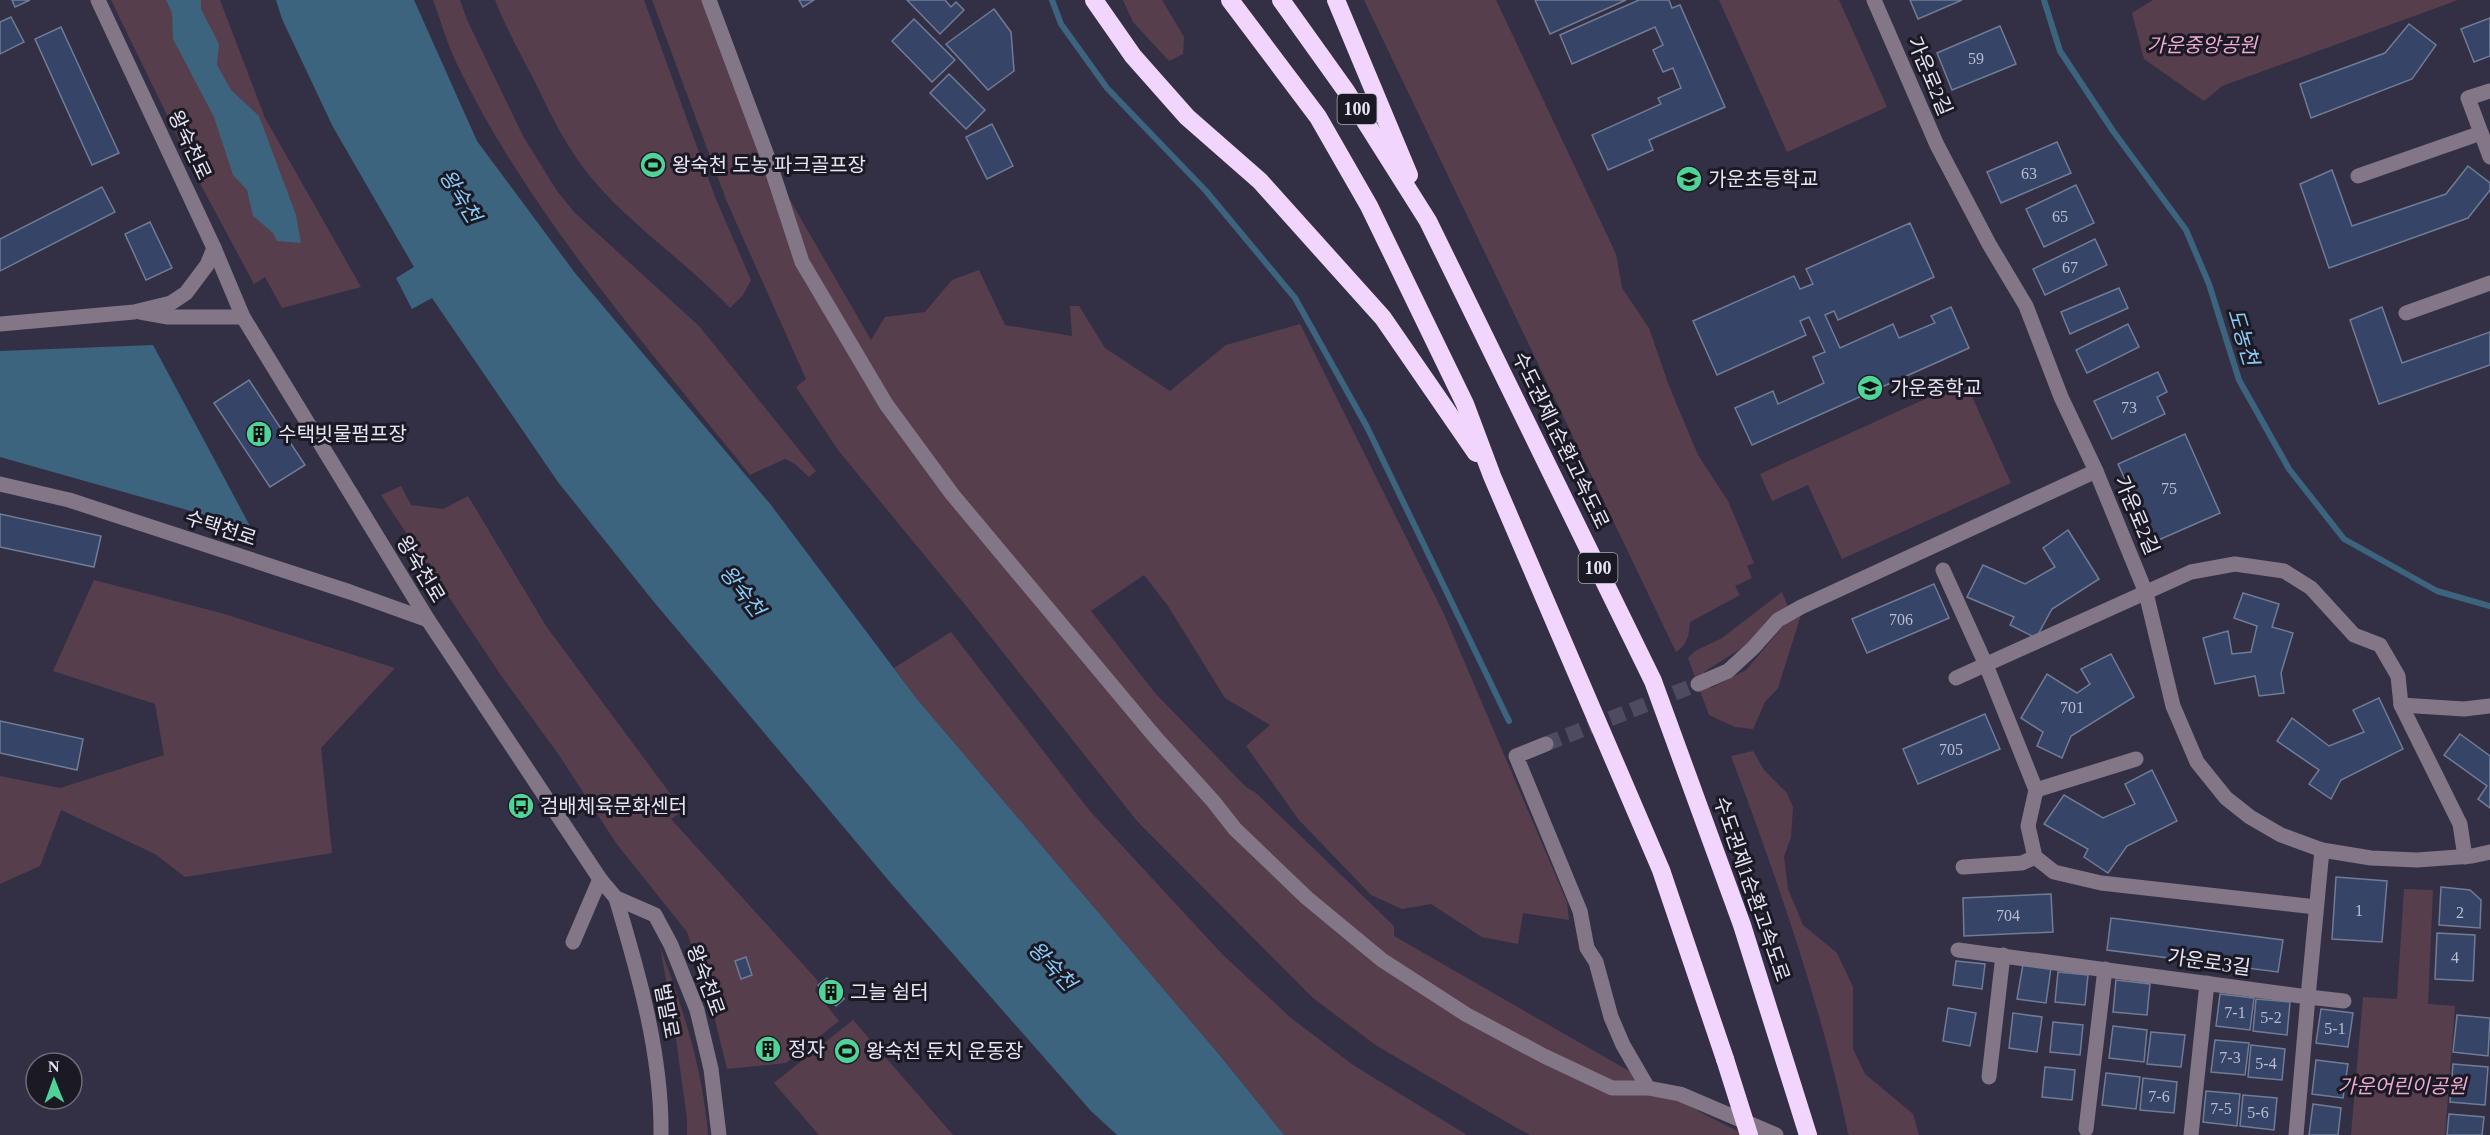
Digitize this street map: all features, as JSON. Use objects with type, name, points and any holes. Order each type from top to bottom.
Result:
[{"type":"highway","points":[[1094,0],[1133,56],[1188,117],[1260,181],[1383,318],[1492,476]]},
{"type":"highway","name":"100","points":[[1230,0],[1318,117],[1369,206],[1465,404],[1492,476],[1662,870],[1749,1135]]},
{"type":"highway","name":"수도권제1순환고속도로","points":[[1281,0],[1346,92],[1428,221],[1653,681],[1742,926],[1808,1135]]},
{"type":"highway","points":[[1336,0],[1428,221]]},
{"type":"street","name":"왕숙천로","points":[[98,0],[214,248],[243,317],[428,620],[600,879],[616,898],[655,915],[671,945],[697,1010],[711,1069],[719,1135]]},
{"type":"street","points":[[709,0],[768,158],[802,262],[880,394],[952,494],[1156,738],[1213,801],[1235,830],[1308,898],[1382,960],[1467,1015],[1544,1056],[1612,1088],[1648,1088],[1680,1094],[1776,1135]]},
{"type":"street","name":"가운로2길","points":[[1874,0],[1937,145],[1989,244],[2026,306],[2061,396],[2096,471],[2146,593],[2173,706],[2197,762],[2226,798],[2250,818],[2281,835],[2322,850],[2418,860],[2465,857],[2490,852]]},
{"type":"street","points":[[2490,91],[2468,98],[2490,158]]},
{"type":"street","points":[[2358,176],[2481,133]]},
{"type":"street","points":[[0,324],[134,312],[171,303],[180,298],[207,265],[214,248]]},
{"type":"street","points":[[2406,313],[2490,283]]},
{"type":"street","points":[[134,312],[168,317],[243,317]]},
{"type":"street","points":[[1698,684],[1728,671],[1754,648],[1778,620],[1801,607],[2096,471]]},
{"type":"street","name":"수택천로","points":[[0,484],[69,500],[332,586],[428,620]]},
{"type":"street","points":[[1956,678],[2191,572],[2235,564],[2284,571],[2311,588],[2354,635],[2380,645],[2398,676],[2401,705],[2460,824],[2465,857]]},
{"type":"street","points":[[1943,570],[1986,665],[2036,790],[2028,826],[2035,857],[2054,872],[2101,883],[2316,907]]},
{"type":"street","points":[[2401,705],[2463,709],[2490,706]]},
{"type":"street","points":[[1546,744],[1516,756],[1580,911],[1587,948],[1596,963],[1611,1017],[1623,1046],[1648,1088]]},
{"type":"street","points":[[2036,790],[2136,759]]},
{"type":"street","points":[[2296,1135],[2322,850]]},
{"type":"street","points":[[1964,867],[2022,863],[2035,857]]},
{"type":"street","points":[[573,942],[600,879]]},
{"type":"street","name":"벌말로","points":[[616,898],[644,999],[655,1062],[661,1135]]},
{"type":"street","name":"가운로3길","points":[[1958,950],[2344,1001]]},
{"type":"street","points":[[1989,1077],[2003,955]]},
{"type":"street","points":[[2086,1129],[2105,969]]},
{"type":"street","points":[[2191,1135],[2207,983]]},
{"type":"green space","points":[[111,0],[220,0],[265,118],[361,287],[282,308],[265,277],[254,284],[203,189]]},
{"type":"green space","points":[[433,0],[460,0],[467,20],[523,136],[557,191],[575,213],[699,326],[816,471],[809,477],[795,464],[785,459],[750,475],[631,328],[554,226],[486,119],[453,56]]},
{"type":"green space","name":"왕숙천 도농 파크골프장","points":[[495,0],[644,0],[715,197],[751,280],[743,295],[730,308],[615,203],[582,166],[551,114]]},
{"type":"green space","points":[[652,0],[703,0],[786,193],[871,340],[885,317],[925,312],[952,280],[979,270],[1005,325],[1072,336],[1070,306],[1079,306],[1105,348],[1170,391],[1226,345],[1300,324],[1444,614],[1567,902],[1569,920],[1523,913],[1518,944],[1482,937],[1431,904],[1402,909],[1371,895],[1299,820],[1246,746],[1270,725],[1225,698],[1168,606],[1144,575],[1091,611],[1155,693],[1246,787],[1256,793],[1394,926],[1394,936],[1702,1113],[1745,1135],[1530,1135],[1377,1046],[1313,998],[1137,821],[967,607],[838,450],[796,387],[806,379],[727,202]]},
{"type":"green space","points":[[1123,0],[1162,0],[1184,37],[1183,54],[1169,61],[1133,22]]},
{"type":"green space","points":[[1364,0],[1496,0],[1616,254],[1622,288],[1649,328],[1669,386],[1698,455],[1728,501],[1754,563],[1747,566],[1752,578],[1735,586],[1740,595],[1690,622],[1687,639],[1676,652]]},
{"type":"green space","points":[[1719,0],[1839,0],[1887,107],[1787,152]]},
{"type":"green space","name":"가운중앙공원","points":[[2153,0],[2458,0],[2222,86],[2204,101],[2144,59],[2132,13]]},
{"type":"green space","points":[[1965,381],[2011,483],[1842,559],[1808,485],[1772,501],[1760,474]]},
{"type":"green space","points":[[401,486],[411,505],[443,509],[468,496],[546,626],[683,811],[671,819],[818,981],[815,991],[839,1021],[786,1063],[727,1069],[709,995],[687,932],[616,843],[559,755],[500,674],[381,495]]},
{"type":"green space","points":[[94,580],[221,613],[395,668],[321,748],[332,853],[185,877],[155,854],[61,810],[40,866],[0,884],[0,776],[60,788],[164,755],[155,704],[53,671]]},
{"type":"green space","points":[[1782,592],[1788,607],[1748,644],[1704,672],[1711,688],[1746,670],[1786,623],[1801,615],[1778,688],[1765,702],[1753,729],[1735,727],[1709,715],[1688,658],[1695,651],[1722,638]]},
{"type":"green space","points":[[951,632],[1089,810],[1223,955],[1291,1018],[1353,1065],[1467,1135],[1284,1135],[1222,1058],[917,699],[894,668]]},
{"type":"green space","points":[[1753,751],[1764,770],[1787,793],[1793,807],[1791,837],[1784,857],[1788,889],[1803,925],[1837,953],[1853,987],[1853,1049],[1865,1074],[1913,1114],[1919,1135],[1849,1135],[1848,1133],[1825,1037],[1797,942],[1731,756]]},
{"type":"green space","name":"가운어린이공원","points":[[2404,889],[2433,890],[2428,1004],[2455,1006],[2445,1135],[2351,1135],[2363,997],[2397,999]]},
{"type":"green space","points":[[660,947],[697,1063],[708,1135],[687,1135],[687,1119],[673,1017]]},
{"type":"green space","name":"왕숙천 둔치 운동장","points":[[853,1020],[953,1135],[819,1135],[774,1083]]},
{"type":"water","points":[[166,0],[201,0],[201,9],[219,44],[217,65],[231,90],[259,116],[296,215],[301,243],[277,241],[273,233],[253,216],[247,190],[233,175],[214,117],[173,39],[172,13]]},
{"type":"water","name":"왕숙천","points":[[276,0],[414,0],[477,141],[575,273],[771,505],[917,699],[1222,1058],[1284,1135],[1117,1135],[1091,1111],[889,881],[654,602],[558,482],[432,298],[412,309],[396,278],[414,267],[333,127],[282,19]]},
{"type":"water","points":[[153,345],[251,528],[0,457],[0,351]]},
{"type":"building","points":[[12,0],[30,0],[15,7]]},
{"type":"building","points":[[799,0],[814,0],[803,7]]},
{"type":"building","points":[[907,0],[945,0],[951,7],[956,2],[964,10],[940,34]]},
{"type":"building","points":[[1535,0],[1626,0],[1550,34]]},
{"type":"building","points":[[1639,0],[1669,0],[1672,8],[1680,5],[1725,107],[1649,140],[1653,150],[1608,170],[1592,135],[1661,104],[1658,98],[1681,88],[1673,68],[1663,72],[1653,50],[1663,45],[1655,27],[1572,64],[1560,35]]},
{"type":"building","points":[[1910,0],[1962,0],[1918,19]]},
{"type":"building","points":[[994,9],[1011,32],[1014,71],[988,90],[946,44]]},
{"type":"building","points":[[11,17],[24,42],[0,54],[0,22]]},
{"type":"building","points":[[2490,18],[2490,56],[2474,62],[2461,29]]},
{"type":"building","points":[[914,19],[955,60],[932,82],[892,41]]},
{"type":"building","points":[[2409,24],[2436,45],[2412,79],[2311,118],[2300,84],[2385,53]]},
{"type":"building","points":[[2000,26],[2016,64],[1952,90],[1937,53]]},
{"type":"building","points":[[61,27],[119,153],[92,165],[35,39]]},
{"type":"building","points":[[949,74],[985,110],[966,129],[930,93]]},
{"type":"building","points":[[992,124],[1013,166],[987,179],[966,137]]},
{"type":"building","points":[[2057,142],[2071,173],[2001,203],[1987,172]]},
{"type":"building","points":[[2468,166],[2490,183],[2490,190],[2468,218],[2329,268],[2300,184],[2332,170],[2352,226],[2446,194]]},
{"type":"building","points":[[2076,185],[2094,223],[2044,247],[2026,209]]},
{"type":"building","points":[[102,187],[115,212],[0,271],[0,239]]},
{"type":"building","points":[[150,222],[172,268],[146,280],[125,234]]},
{"type":"building","points":[[1910,223],[1934,277],[1838,320],[1834,311],[1825,315],[1840,348],[1893,324],[1899,338],[1935,323],[1931,316],[1951,307],[1969,348],[1752,445],[1735,408],[1773,391],[1778,404],[1824,383],[1813,357],[1825,352],[1809,317],[1800,321],[1806,335],[1717,375],[1693,321],[1794,276],[1800,289],[1813,284],[1806,269]]},
{"type":"building","points":[[2095,239],[2107,265],[2045,295],[2033,269]]},
{"type":"building","points":[[2119,288],[2128,308],[2070,334],[2061,312]]},
{"type":"building","points":[[2382,307],[2402,363],[2490,332],[2490,365],[2379,404],[2350,320]]},
{"type":"building","points":[[2128,324],[2139,347],[2087,373],[2076,350]]},
{"type":"building","points":[[2158,372],[2167,392],[2157,397],[2165,414],[2112,439],[2094,401]]},
{"type":"building","name":"수택빗물펌프장","points":[[249,380],[305,465],[270,487],[214,403]]},
{"type":"building","points":[[2185,434],[2220,513],[2154,542],[2118,464]]},
{"type":"building","points":[[0,514],[101,536],[94,567],[0,547]]},
{"type":"building","points":[[2068,530],[2099,579],[2052,609],[2036,638],[2010,625],[2014,617],[1967,597],[1983,565],[2025,584],[2055,567],[2043,548]]},
{"type":"building","points":[[1934,584],[1949,618],[1867,653],[1852,619]]},
{"type":"building","points":[[2243,593],[2279,604],[2272,627],[2293,633],[2281,673],[2284,693],[2259,696],[2255,676],[2215,684],[2203,638],[2228,631],[2232,654],[2251,652],[2257,626],[2234,618]]},
{"type":"building","points":[[2111,654],[2134,697],[2071,736],[2062,758],[2037,746],[2043,732],[2021,718],[2047,674],[2077,693],[2090,684],[2081,669]]},
{"type":"building","points":[[2379,698],[2403,749],[2341,780],[2331,799],[2309,784],[2319,770],[2277,741],[2292,718],[2329,746],[2364,732],[2353,710]]},
{"type":"building","points":[[1985,714],[2000,749],[1918,784],[1903,749]]},
{"type":"building","points":[[0,721],[83,739],[77,770],[0,753]]},
{"type":"building","points":[[2460,734],[2490,756],[2490,808],[2478,799],[2487,786],[2444,755]]},
{"type":"building","points":[[2152,770],[2177,821],[2127,846],[2108,873],[2084,857],[2088,849],[2044,824],[2064,795],[2103,818],[2135,804],[2125,784]]},
{"type":"building","points":[[2336,877],[2387,881],[2382,942],[2332,939]]},
{"type":"building","points":[[2441,887],[2470,890],[2481,900],[2480,928],[2439,925]]},
{"type":"building","points":[[2051,894],[2053,932],[1964,936],[1963,898]]},
{"type":"building","points":[[2111,918],[2283,940],[2278,972],[2107,950]]},
{"type":"building","points":[[2437,933],[2475,935],[2473,981],[2435,979]]},
{"type":"building","points":[[746,957],[752,975],[741,979],[735,961]]},
{"type":"building","points":[[1956,961],[1985,964],[1982,989],[1953,985]]},
{"type":"building","points":[[2023,964],[2051,968],[2046,1003],[2017,999]]},
{"type":"building","points":[[2058,972],[2088,975],[2085,1005],[2055,1002]]},
{"type":"building","name":"그늘 쉼터","points":[[827,978],[844,999],[836,1006],[818,985]]},
{"type":"building","points":[[2116,980],[2150,984],[2147,1015],[2113,1012]]},
{"type":"building","points":[[2220,994],[2254,998],[2250,1030],[2216,1026]]},
{"type":"building","points":[[2256,999],[2290,1002],[2287,1035],[2253,1031]]},
{"type":"building","points":[[1948,1008],[1976,1013],[1970,1046],[1943,1041]]},
{"type":"building","points":[[2321,1009],[2353,1013],[2348,1047],[2316,1043]]},
{"type":"building","points":[[2013,1013],[2042,1017],[2037,1052],[2009,1048]]},
{"type":"building","points":[[2457,1015],[2490,1018],[2488,1056],[2453,1052]]},
{"type":"building","points":[[2053,1022],[2083,1025],[2080,1055],[2050,1052]]},
{"type":"building","points":[[2113,1026],[2147,1030],[2144,1062],[2109,1058]]},
{"type":"building","points":[[2151,1032],[2185,1035],[2181,1067],[2147,1064]]},
{"type":"building","name":"정자","points":[[772,1039],[779,1053],[763,1060],[757,1046]]},
{"type":"building","points":[[2215,1040],[2249,1043],[2245,1075],[2211,1072]]},
{"type":"building","points":[[2251,1045],[2285,1049],[2282,1080],[2248,1077]]},
{"type":"building","points":[[2316,1060],[2348,1064],[2343,1098],[2312,1094]]},
{"type":"building","points":[[2453,1064],[2488,1067],[2485,1105],[2450,1102]]},
{"type":"building","points":[[2045,1067],[2075,1070],[2072,1100],[2042,1097]]},
{"type":"building","points":[[2106,1073],[2140,1077],[2136,1109],[2102,1105]]},
{"type":"building","points":[[2143,1078],[2177,1082],[2174,1113],[2140,1110]]},
{"type":"building","points":[[2206,1091],[2240,1094],[2237,1126],[2203,1122]]},
{"type":"building","points":[[2243,1095],[2277,1098],[2274,1130],[2240,1126]]},
{"type":"building","points":[[2313,1104],[2341,1108],[2338,1135],[2309,1135]]},
{"type":"building","points":[[2449,1114],[2484,1117],[2482,1135],[2447,1135]]},
{"type":"waterway","points":[[1052,0],[1061,24],[1107,88],[1206,191],[1295,298],[1367,427],[1509,721]]},
{"type":"waterway","name":"도농천","points":[[2044,0],[2060,51],[2113,131],[2186,230],[2209,284],[2239,380],[2289,469],[2344,539],[2437,591],[2490,606]]},
{"type":"tunnel","points":[[1546,744],[1698,684]]},
{"type":"place","name":"왕숙천 도농 파크골프장","points":[[653,165]]},
{"type":"place","name":"가운초등학교","points":[[1689,179]]},
{"type":"place","name":"가운중학교","points":[[1870,388]]},
{"type":"place","name":"수택빗물펌프장","points":[[259,434]]},
{"type":"place","name":"검배체육문화센터","points":[[521,806]]},
{"type":"place","name":"그늘 쉼터","points":[[831,992]]},
{"type":"place","name":"정자","points":[[768,1049]]},
{"type":"place","name":"왕숙천 둔치 운동장","points":[[847,1051]]}]
